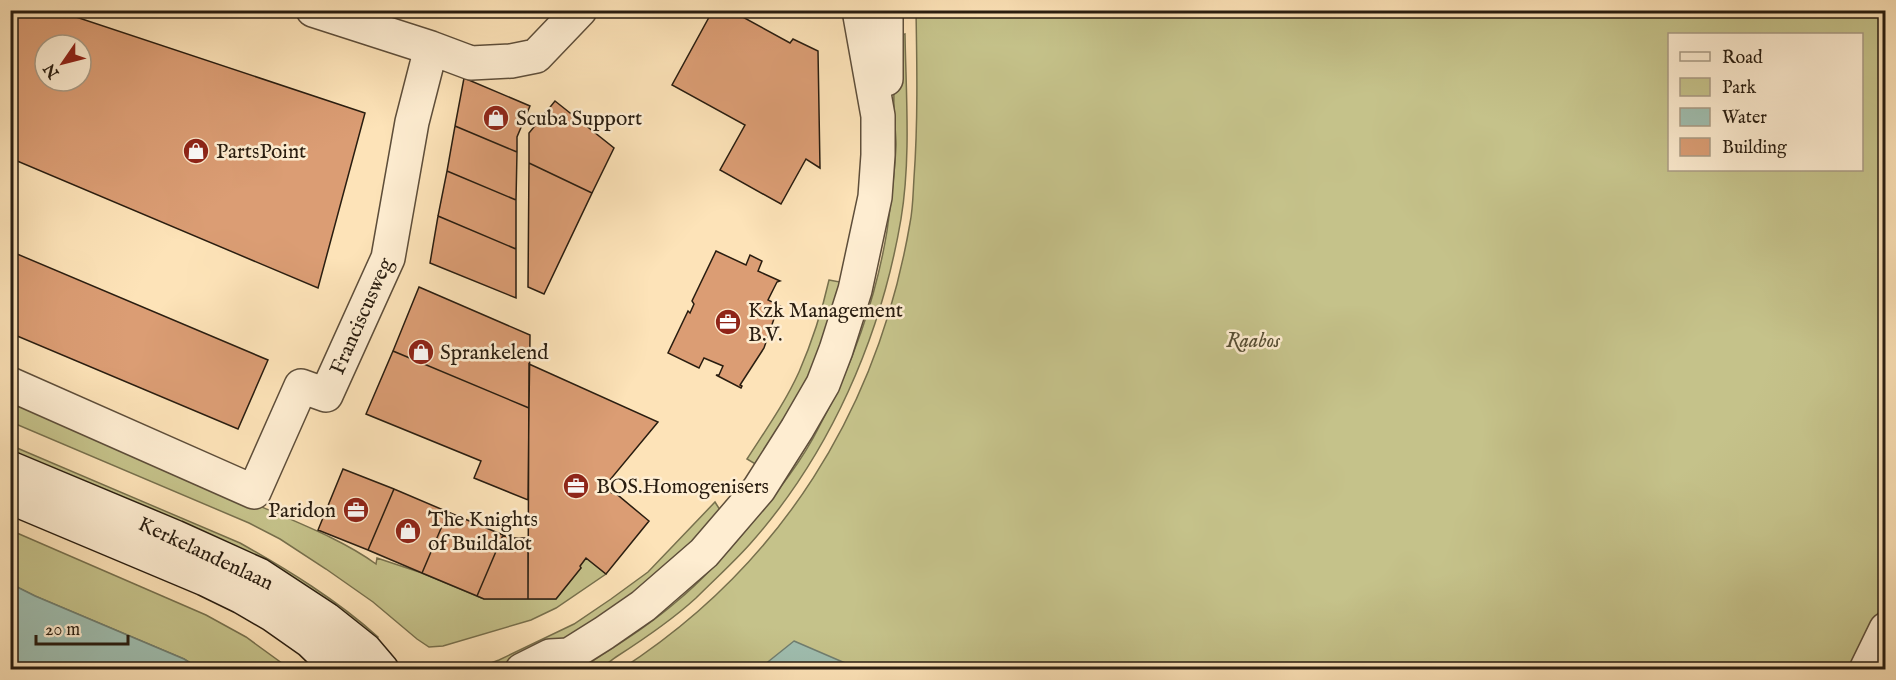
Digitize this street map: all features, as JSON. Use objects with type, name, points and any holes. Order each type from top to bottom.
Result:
[{"type":"street","points":[[313,10],[471,63],[511,61],[536,56],[580,10]]},
{"type":"street","points":[[522,669],[550,656],[565,662],[643,606],[704,553],[759,489],[823,384],[855,290],[875,197],[878,116],[859,10]]},
{"type":"street","points":[[877,108],[886,93],[886,10]]},
{"type":"street","name":"Franciscusweg","points":[[10,384],[254,492],[301,386],[326,395],[388,258],[412,122],[431,48]]},
{"type":"street","name":"Kerkelandenlaan","points":[[10,468],[259,575],[326,619],[365,650],[382,669]]},
{"type":"street","name":"Kerkelandenlaan","points":[[10,497],[205,579],[242,597],[310,641],[340,669]]},
{"type":"street","points":[[1866,669],[1886,629]]},
{"type":"green space","name":"Raabos","points":[[916,11],[1885,11],[1885,598],[1853,669],[620,670],[677,629],[729,583],[774,532],[813,478],[847,419],[874,357],[895,292],[911,218],[917,94]]},
{"type":"green space","points":[[905,34],[907,150],[901,219],[892,263],[866,350],[828,433],[805,472],[779,509],[744,551],[696,598],[667,622],[604,666],[595,670],[579,670],[629,638],[665,611],[717,563],[789,475],[805,452],[831,404],[861,332],[876,281],[887,231],[896,140],[894,90],[897,36]]},
{"type":"green space","points":[[829,280],[840,282],[816,360],[784,424],[757,465],[747,459],[781,406],[799,372],[816,326]]},
{"type":"green space","points":[[10,396],[316,530],[376,564],[377,558],[422,573],[484,599],[556,599],[581,568],[586,558],[606,574],[556,608],[531,620],[443,646],[429,647],[373,602],[280,539],[249,523],[11,422]]},
{"type":"green space","points":[[10,445],[240,543],[312,586],[378,637],[370,646],[11,460]]},
{"type":"green space","points":[[715,502],[720,510],[682,553],[645,585],[606,613],[560,642],[499,669],[472,670],[499,660],[574,624],[611,599],[648,572]]},
{"type":"green space","points":[[10,530],[206,615],[246,637],[290,669],[200,669],[184,659],[35,596],[11,584]]},
{"type":"water","points":[[11,584],[184,659],[200,669],[11,669]]},
{"type":"water","points":[[794,641],[859,669],[759,669]]},
{"type":"building","points":[[10,10],[55,10],[365,113],[318,288],[10,158]]},
{"type":"building","points":[[713,10],[730,10],[790,43],[793,39],[818,51],[820,168],[806,159],[781,204],[720,170],[745,125],[672,85]]},
{"type":"building","points":[[464,78],[530,106],[517,137],[517,152],[455,126]]},
{"type":"building","points":[[555,101],[614,148],[592,193],[529,163],[529,133]]},
{"type":"building","points":[[455,126],[517,152],[516,200],[447,171]]},
{"type":"building","points":[[529,163],[592,193],[544,294],[528,287]]},
{"type":"building","points":[[447,171],[516,200],[516,249],[438,216]]},
{"type":"building","points":[[438,216],[516,249],[516,298],[430,263]]},
{"type":"building","points":[[10,251],[268,360],[238,429],[10,333]]},
{"type":"building","points":[[716,251],[746,265],[750,255],[762,261],[758,271],[780,281],[777,282],[768,300],[780,306],[764,348],[740,385],[741,388],[716,375],[719,375],[723,366],[704,358],[699,368],[668,353],[688,311],[690,313],[694,304],[692,301]]},
{"type":"building","points":[[419,287],[530,335],[529,408],[393,351]]},
{"type":"building","points":[[393,351],[529,408],[528,500],[474,478],[481,461],[366,414]]},
{"type":"building","points":[[529,364],[658,422],[604,487],[614,492],[649,521],[606,574],[586,558],[581,568],[556,599],[528,599]]},
{"type":"building","points":[[343,469],[394,489],[368,550],[318,530]]},
{"type":"building","points":[[394,489],[448,512],[422,573],[368,550]]},
{"type":"building","points":[[448,512],[503,535],[477,596],[422,573]]},
{"type":"building","points":[[503,535],[510,538],[528,538],[528,599],[484,599],[477,596]]},
{"type":"place","name":"Scuba Support","points":[[496,118]]},
{"type":"place","name":"PartsPoint","points":[[196,151]]},
{"type":"place","name":"Kzk Management B.V.","points":[[728,322]]},
{"type":"place","name":"Sprankelend","points":[[421,352]]},
{"type":"place","name":"BOS.Homogenisers","points":[[576,486]]},
{"type":"place","name":"Paridon","points":[[356,510]]},
{"type":"place","name":"The Knights of Buildalot","points":[[408,531]]}]
